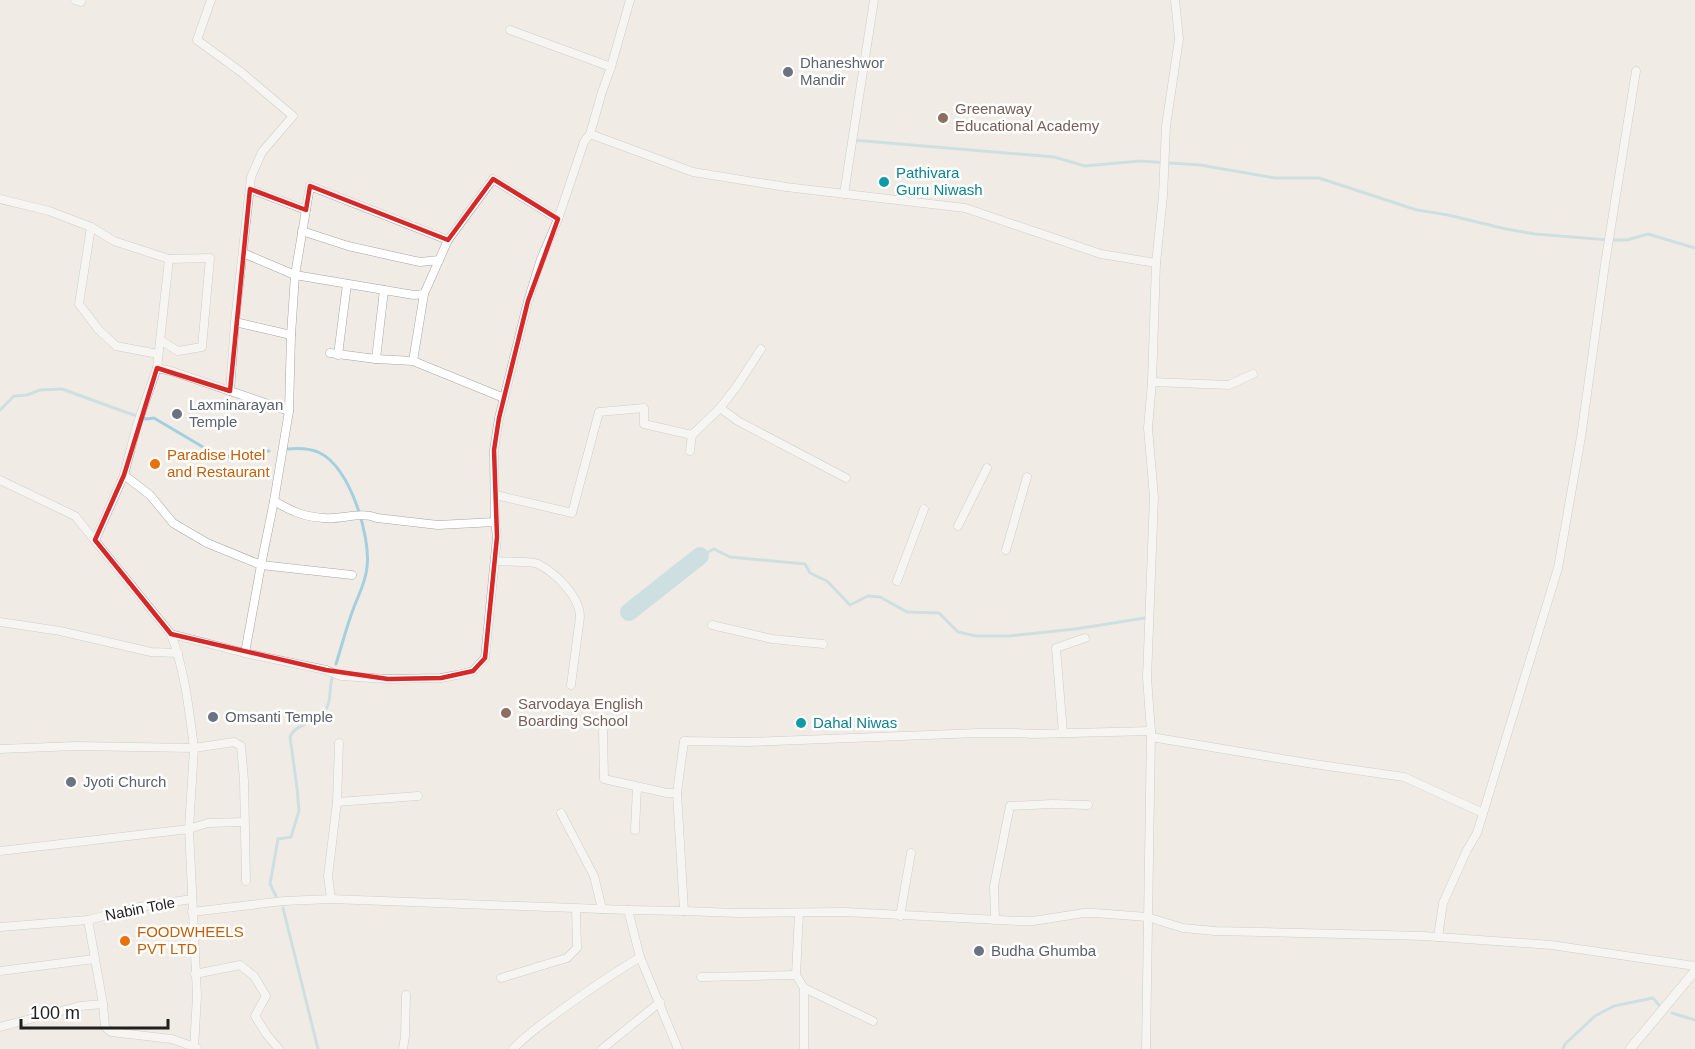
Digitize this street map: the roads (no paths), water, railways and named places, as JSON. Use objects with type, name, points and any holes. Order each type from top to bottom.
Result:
[{"type":"street","points":[[211,0],[197,40],[241,72],[293,116],[262,152],[251,177],[230,391]]},
{"type":"street","points":[[171,634],[326,670],[341,676],[388,679],[441,678],[473,670],[484,658],[497,537],[494,450],[504,398],[541,259],[558,219],[584,142],[590,134],[630,0]]},
{"type":"street","points":[[844,194],[874,0]]},
{"type":"street","points":[[1146,1049],[1151,734],[1147,678],[1154,497],[1148,428],[1166,126],[1179,39],[1175,0]]},
{"type":"street","points":[[510,30],[611,68]]},
{"type":"street","points":[[1438,937],[1443,903],[1483,813],[1558,568],[1581,437],[1605,264],[1636,70]]},
{"type":"street","points":[[590,134],[693,172],[786,187],[965,208],[1101,254],[1156,264]]},
{"type":"street","points":[[413,361],[424,294],[448,240],[493,179],[558,219]]},
{"type":"street","points":[[245,653],[289,411],[295,275],[310,186],[448,240]]},
{"type":"street","points":[[250,189],[306,210]]},
{"type":"street","points":[[0,199],[49,211],[92,227],[114,241],[169,259],[210,258],[202,347],[178,351],[160,340]]},
{"type":"street","points":[[92,227],[79,304],[98,329],[116,346],[158,354]]},
{"type":"street","points":[[302,231],[348,246],[388,255],[420,261],[440,260]]},
{"type":"street","points":[[243,253],[295,275],[414,295],[424,294]]},
{"type":"street","points":[[95,540],[124,475],[137,425],[157,368],[169,259]]},
{"type":"street","points":[[347,284],[334,354],[413,361],[504,398]]},
{"type":"street","points":[[376,359],[384,290]]},
{"type":"street","points":[[235,322],[291,335]]},
{"type":"street","points":[[690,452],[692,435],[720,408],[761,349]]},
{"type":"street","points":[[157,368],[289,411]]},
{"type":"street","points":[[1152,382],[1229,385],[1253,374]]},
{"type":"street","points":[[496,495],[572,513],[599,412],[644,408],[644,424],[692,435]]},
{"type":"street","points":[[720,408],[738,421],[846,478]]},
{"type":"street","points":[[958,526],[987,468]]},
{"type":"street","points":[[124,475],[150,495],[173,523],[207,543],[261,565],[352,576]]},
{"type":"street","points":[[1006,550],[1027,477]]},
{"type":"street","points":[[0,480],[75,516],[171,634],[178,653],[188,700],[194,748],[189,830],[197,995],[195,1048]]},
{"type":"street","points":[[274,501],[295,513],[326,519],[373,516],[438,525],[495,522]]},
{"type":"street","points":[[897,581],[924,509]]},
{"type":"street","points":[[495,561],[536,563],[557,578],[574,597],[580,609],[580,617],[571,684]]},
{"type":"street","points":[[0,622],[60,631],[151,652],[178,653]]},
{"type":"street","points":[[712,625],[772,639],[823,644]]},
{"type":"street","points":[[1063,733],[1056,648],[1085,638]]},
{"type":"street","points":[[603,732],[604,779],[667,793],[677,793]]},
{"type":"street","points":[[684,911],[677,793],[684,741],[756,742],[971,733],[1151,734],[1307,764],[1404,777],[1483,813]]},
{"type":"street","points":[[0,749],[76,746],[194,748],[234,742],[241,746],[244,780],[246,881]]},
{"type":"street","points":[[331,899],[328,876],[337,802],[339,743]]},
{"type":"street","points":[[635,830],[637,787]]},
{"type":"street","points":[[337,802],[418,796]]},
{"type":"street","points":[[995,920],[994,886],[1010,806],[1088,805]]},
{"type":"street","points":[[561,813],[594,876],[602,909]]},
{"type":"street","points":[[0,851],[189,830],[208,823],[244,822]]},
{"type":"street","points":[[900,916],[911,853]]},
{"type":"street","name":"Nabin Tole","points":[[0,927],[88,920],[139,907],[192,899]]},
{"type":"street","points":[[192,912],[284,901],[331,899],[576,909],[737,913],[845,912],[1033,921],[1083,913],[1147,917],[1183,928],[1215,931],[1438,937],[1551,945],[1695,969],[1630,1049]]},
{"type":"street","points":[[501,978],[567,958],[577,948],[576,909]]},
{"type":"street","points":[[628,910],[640,957],[678,1049]]},
{"type":"street","points":[[799,913],[796,975],[804,988],[804,1049]]},
{"type":"street","name":"Nabin Tole","points":[[88,920],[105,1027],[111,1032],[172,1039],[195,1048]]},
{"type":"street","points":[[513,1049],[525,1036],[607,977],[640,957]]},
{"type":"street","points":[[0,971],[94,959]]},
{"type":"street","points":[[195,974],[240,965],[254,976],[266,996],[255,1016],[279,1049]]},
{"type":"street","points":[[701,977],[796,975]]},
{"type":"street","points":[[804,988],[873,1021]]},
{"type":"street","points":[[403,1049],[406,995]]},
{"type":"street","points":[[602,1049],[660,1002]]},
{"type":"street","points":[[0,1027],[80,1006],[103,1004]]},
{"type":"waterway","points":[[853,140],[1054,157],[1085,166],[1140,161],[1200,165],[1275,178],[1319,178],[1417,210],[1506,229],[1535,234],[1609,240],[1627,240],[1648,234],[1695,248]]},
{"type":"waterway","points":[[0,410],[14,396],[27,395],[40,390],[62,389],[146,419],[154,418],[213,453],[234,456],[269,451]]},
{"type":"waterway","points":[[288,449],[312,450],[320,453],[341,472],[356,504],[366,538],[366,572],[336,664]]},
{"type":"waterway","points":[[700,556],[714,549],[730,557],[805,564],[810,573],[827,581],[850,605],[868,596],[880,597],[907,612],[939,613],[958,632],[976,636],[1009,636],[1075,629],[1145,618]]},
{"type":"waterway","points":[[629,612],[700,556]]},
{"type":"waterway","points":[[276,896],[270,884],[278,839],[291,837],[299,811],[290,737],[293,732],[316,719],[327,708],[333,675]]},
{"type":"waterway","points":[[283,908],[318,1049]]},
{"type":"waterway","points":[[1563,1049],[1565,1044],[1595,1016],[1614,1006],[1653,998],[1659,1005]]},
{"type":"waterway","points":[[1672,1013],[1695,1020]]},
{"type":"place","name":"Dhaneshwor Mandir","points":[[788,72]]},
{"type":"place","name":"Greenaway Educational Academy","points":[[943,118]]},
{"type":"place","name":"Pathivara Guru Niwash","points":[[884,182]]},
{"type":"place","name":"Laxminarayan Temple","points":[[177,414]]},
{"type":"place","name":"Paradise Hotel and Restaurant","points":[[155,464]]},
{"type":"place","name":"Sarvodaya English Boarding School","points":[[506,713]]},
{"type":"place","name":"Omsanti Temple","points":[[213,717]]},
{"type":"place","name":"Dahal Niwas","points":[[801,723]]},
{"type":"place","name":"Jyoti Church","points":[[71,782]]},
{"type":"place","name":"FOODWHEELS PVT LTD","points":[[125,941]]},
{"type":"place","name":"Budha Ghumba","points":[[979,951]]}]
